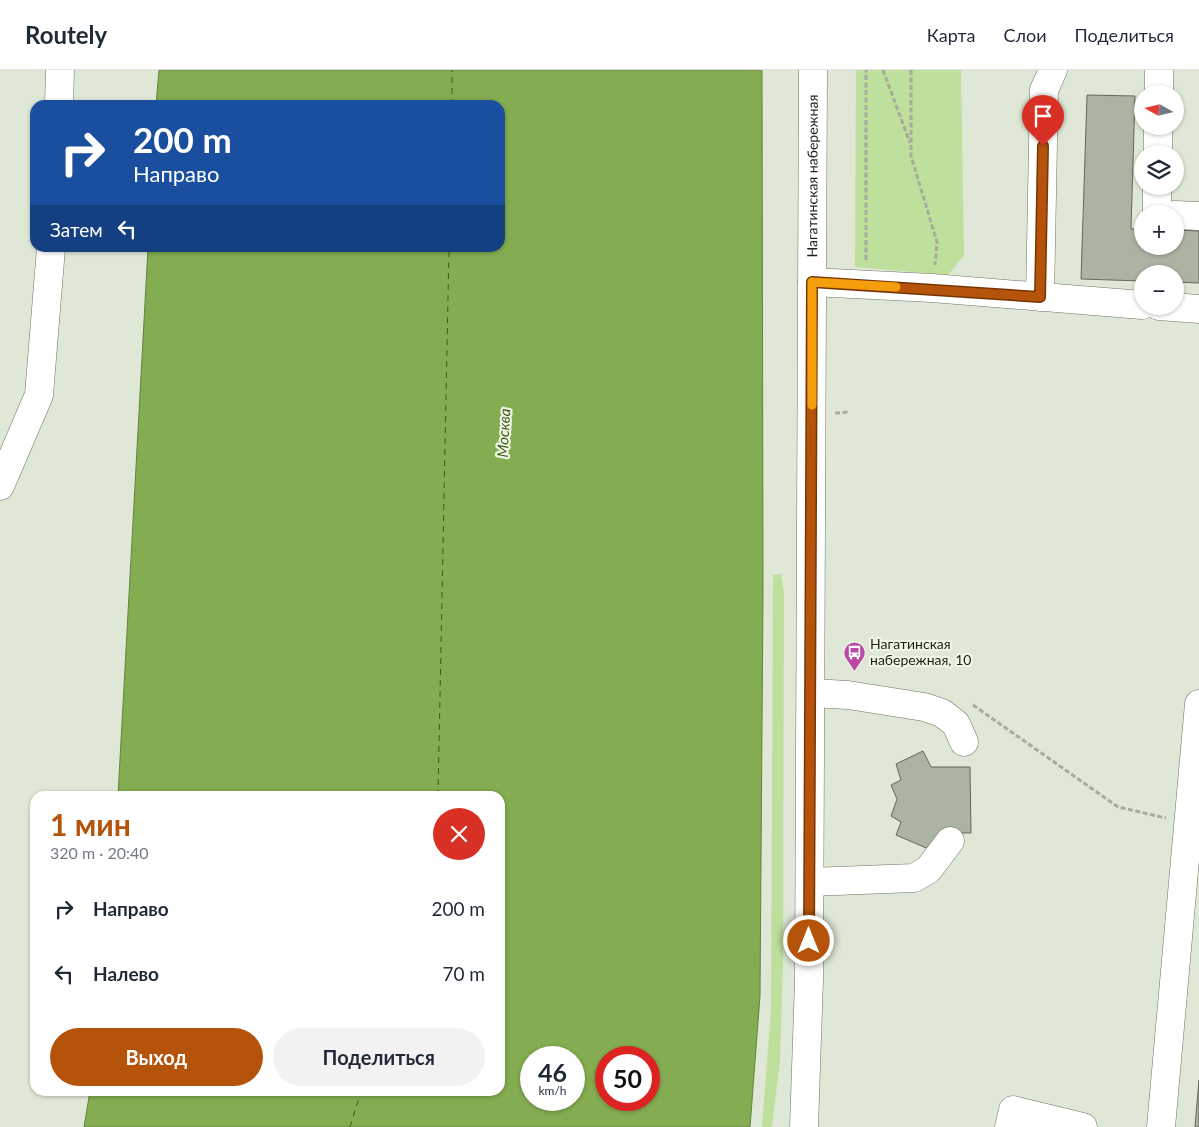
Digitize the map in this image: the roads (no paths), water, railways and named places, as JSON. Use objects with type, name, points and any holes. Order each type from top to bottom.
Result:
[{"type":"main road","points":[[60,70],[60,100]]},
{"type":"main road","name":"Нагатинская набережная","points":[[804,1127],[810,882],[813,70]]},
{"type":"main road","points":[[1040,297],[1044,90],[1052,70]]},
{"type":"main road","points":[[1159,70],[1159,85]]},
{"type":"main road","points":[[1184,215],[1199,216]]},
{"type":"main road","points":[[0,486],[40,395],[51,252]]},
{"type":"main road","points":[[812,282],[932,288],[1134,304]]},
{"type":"main road","points":[[1184,308],[1199,309]]},
{"type":"main road","points":[[811,693],[848,695],[924,707],[942,713],[956,724],[964,742]]},
{"type":"main road","points":[[1161,1127],[1199,704]]},
{"type":"main road","points":[[810,882],[914,878],[928,870],[950,841]]},
{"type":"main road","name":"Нагатинская набережная","points":[[794,1127],[805,1062]]},
{"type":"main road","points":[[1009,1127],[1013,1110],[1083,1127]]},
{"type":"water","name":"Москва","points":[[159,70],[762,70],[763,592],[760,996],[750,1127],[84,1127],[89,1096],[505,1096],[505,791],[118,791],[148,252],[505,252],[505,100],[156,100]]},
{"type":"place","name":"Нагатинская набережная, 10","points":[[854,671]]}]
